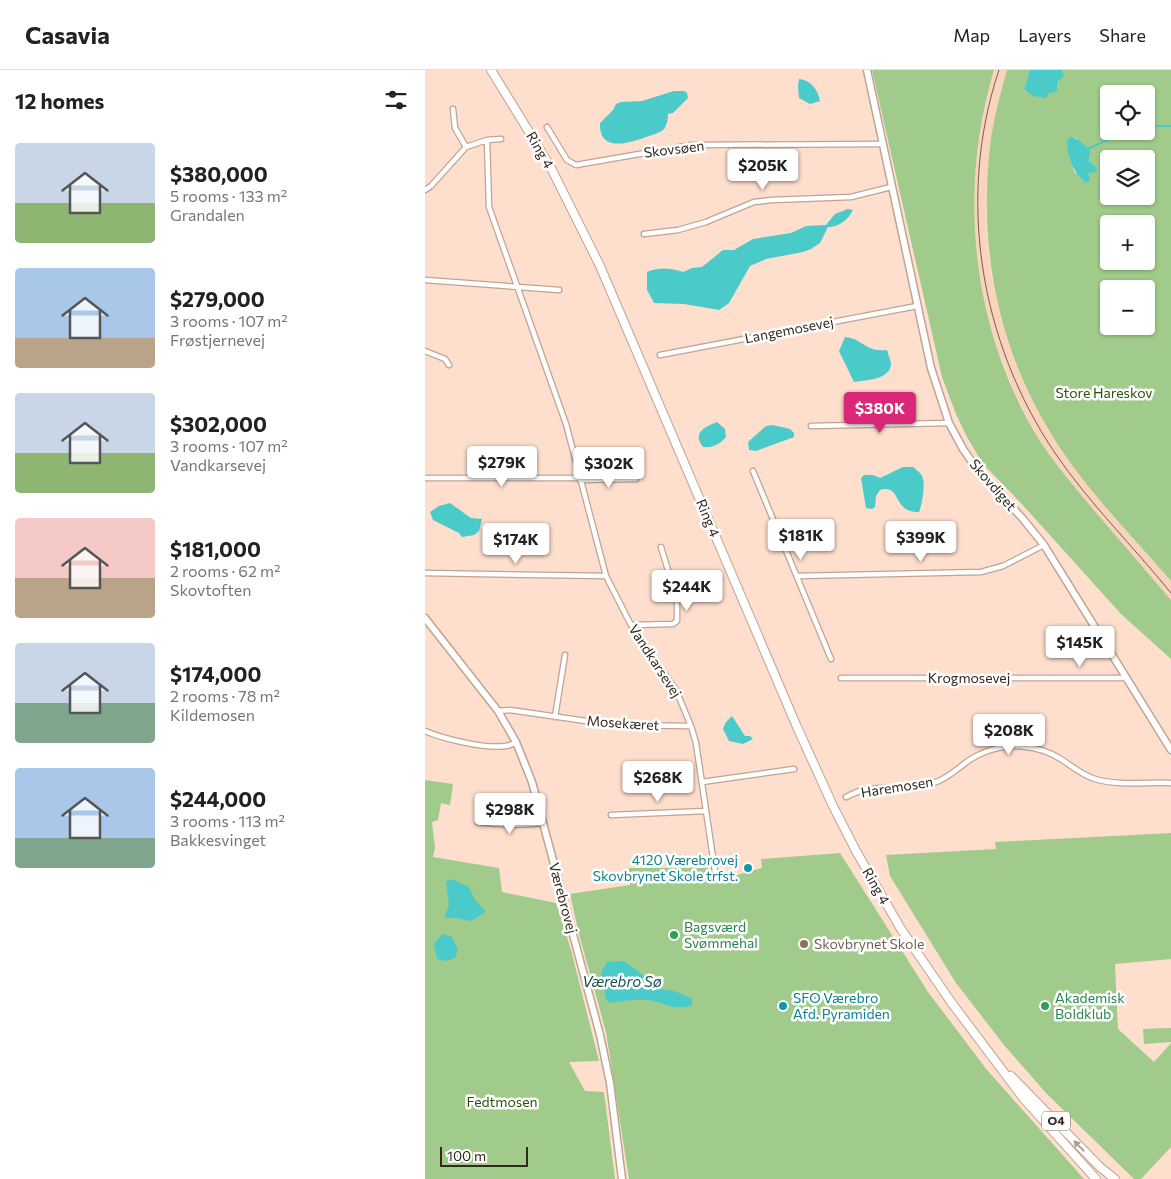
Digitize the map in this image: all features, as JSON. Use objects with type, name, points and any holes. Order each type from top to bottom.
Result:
[{"type":"main road","name":"Ring 4","points":[[491,70],[550,166],[592,248],[797,727],[833,806],[876,887],[951,1002],[1024,1099],[1096,1179]]},
{"type":"main road","name":"Ring 4","points":[[997,1062],[1100,1167],[1115,1179]]},
{"type":"street","name":"Skovdiget","points":[[867,70],[931,368],[949,423],[963,449],[977,469],[1044,545],[1171,750]]},
{"type":"street","points":[[453,109],[455,128],[466,147]]},
{"type":"street","name":"Skovsøen","points":[[547,127],[567,160],[576,165],[691,145],[882,144]]},
{"type":"street","points":[[425,190],[431,186],[466,147],[487,140],[501,139]]},
{"type":"street","name":"Vandkarsevej","points":[[487,140],[489,207],[566,424],[606,576],[631,625],[676,690],[691,726],[702,782],[715,878]]},
{"type":"street","points":[[643,234],[678,230],[706,222],[754,202],[851,197],[891,187]]},
{"type":"street","points":[[425,280],[559,290]]},
{"type":"street","name":"Langemosevej","points":[[660,355],[917,306]]},
{"type":"street","points":[[425,351],[445,359],[449,365]]},
{"type":"street","points":[[811,426],[949,423]]},
{"type":"street","points":[[753,471],[831,658]]},
{"type":"street","points":[[425,478],[636,479]]},
{"type":"street","points":[[797,576],[981,572],[1003,566],[1044,545]]},
{"type":"street","points":[[631,625],[673,624],[677,621],[677,600],[661,547]]},
{"type":"street","points":[[425,573],[606,576]]},
{"type":"street","name":"Værebrovej","points":[[425,618],[498,711],[516,742],[532,782],[601,1035],[622,1179]]},
{"type":"street","points":[[555,717],[565,655]]},
{"type":"street","name":"Krogmosevej","points":[[841,678],[1127,678]]},
{"type":"street","name":"Mosekæret","points":[[498,711],[510,710],[614,725],[691,726]]},
{"type":"street","points":[[425,731],[457,740],[495,746],[507,746],[516,742]]},
{"type":"street","name":"Haremosen","points":[[847,797],[866,790],[919,786],[936,782],[976,756],[990,750],[1008,746],[1040,749],[1057,757],[1080,773],[1094,779],[1114,782],[1171,782]]},
{"type":"street","points":[[702,782],[794,769]]},
{"type":"street","points":[[611,815],[706,811]]},
{"type":"street","points":[[477,822],[504,826],[543,823]]},
{"type":"shaded area","points":[[994,70],[1007,70],[990,146],[986,189],[986,232],[991,275],[1000,316],[1013,357],[1070,460],[1096,496],[1171,581],[1171,600],[1060,470],[1035,433],[1015,393],[999,352],[989,321],[980,277],[974,233],[973,189],[977,144],[985,102]]},
{"type":"green space","name":"Store Hareskov","points":[[872,70],[994,70],[983,115],[976,162],[974,208],[977,255],[984,302],[997,347],[1013,391],[1035,433],[1047,451],[1087,502],[1171,600],[1171,659],[1121,614],[1020,502],[983,464],[967,437],[942,377]]},
{"type":"green space","name":"Store Hareskov","points":[[1007,70],[1030,70],[1024,91],[1048,94],[1057,90],[1061,70],[1171,70],[1171,581],[1073,467],[1046,425],[1029,393],[1015,359],[1003,325],[995,290],[987,219],[987,183],[995,118]],"holes":[[[1075,137],[1090,154],[1088,173],[1075,173],[1071,163],[1069,151]]]},
{"type":"green space","name":"Fedtmosen","points":[[425,780],[453,784],[450,805],[441,803],[438,820],[432,822],[435,848],[433,857],[499,868],[502,892],[556,903],[571,950],[599,1061],[569,1062],[585,1091],[604,1092],[615,1179],[425,1179]]},
{"type":"green space","name":"Akademisk Boldklub","points":[[1171,833],[1171,959],[1115,964],[1118,1029],[1154,1062],[1171,1043],[1171,1147],[1141,1179],[1134,1179],[1046,1093],[1004,1045],[956,983],[890,876],[886,855],[996,849],[995,842]]},
{"type":"green space","points":[[840,853],[928,992],[987,1070],[1084,1179],[629,1179],[606,1032],[570,894],[630,885],[629,868],[708,868],[712,882],[762,868],[761,859]]},
{"type":"green space","points":[[1171,1028],[1171,1042],[1144,1044],[1143,1029]]},
{"type":"water","points":[[1030,70],[1061,70],[1064,75],[1058,82],[1057,91],[1048,94],[1046,98],[1034,96],[1024,90]]},
{"type":"water","points":[[799,79],[807,81],[813,86],[818,93],[820,101],[810,104],[799,98]]},
{"type":"water","points":[[674,91],[684,91],[687,93],[688,98],[673,113],[668,114],[667,124],[664,129],[656,134],[631,142],[615,144],[604,138],[600,123],[613,110],[616,104],[642,101]]},
{"type":"water","points":[[1070,137],[1079,140],[1085,145],[1090,153],[1089,162],[1097,168],[1096,172],[1088,173],[1090,180],[1086,183],[1077,174],[1068,154],[1067,141]]},
{"type":"water","points":[[848,209],[853,210],[849,217],[839,224],[828,227],[820,243],[811,249],[766,259],[750,266],[729,303],[719,310],[684,304],[654,303],[647,290],[647,272],[665,269],[683,272],[692,268],[702,267],[723,250],[734,250],[753,239],[791,233],[806,226],[826,225],[835,214]]},
{"type":"water","points":[[845,337],[856,340],[873,349],[887,350],[891,362],[887,372],[883,376],[871,380],[854,382],[839,351]]},
{"type":"water","points":[[717,422],[725,429],[726,437],[716,445],[703,447],[699,437],[702,430]]},
{"type":"water","points":[[773,425],[790,429],[794,433],[794,437],[756,451],[749,450],[748,442],[766,426]]},
{"type":"water","points":[[903,467],[913,467],[922,476],[924,489],[919,512],[910,511],[905,508],[895,494],[887,489],[880,490],[876,496],[875,507],[872,509],[866,508],[861,478],[864,475],[873,475],[880,478]]},
{"type":"water","points":[[450,503],[471,518],[482,519],[479,531],[474,535],[462,537],[459,533],[433,520],[430,512],[439,506]]},
{"type":"water","points":[[732,716],[745,736],[750,736],[753,739],[743,744],[729,741],[723,729],[726,722]]},
{"type":"water","points":[[452,879],[469,887],[475,900],[486,912],[471,921],[444,918],[449,905],[446,882]]},
{"type":"water","points":[[442,934],[452,937],[458,950],[455,958],[446,961],[437,959],[434,944]]},
{"type":"water","name":"Værebro Sø","points":[[624,961],[662,989],[674,991],[693,999],[691,1006],[673,1007],[644,1000],[615,1002],[613,1004],[606,1000],[601,972],[607,962]]},
{"type":"waterway","points":[[1155,126],[1171,126]]},
{"type":"waterway","points":[[1088,149],[1106,140]]},
{"type":"tram line","points":[[999,70],[986,119],[979,168],[978,218],[983,268],[993,317],[1009,364],[1029,410],[1055,453],[1097,507],[1171,593]]},
{"type":"place","name":"4120 Værebrovej Skovbrynet Skole trfst.","points":[[748,868]]},
{"type":"place","name":"Bagsværd Svømmehal","points":[[674,935]]},
{"type":"place","name":"Skovbrynet Skole","points":[[804,944]]},
{"type":"place","name":"SFO Værebro Afd. Pyramiden","points":[[783,1006]]},
{"type":"place","name":"Akademisk Boldklub","points":[[1045,1006]]}]
